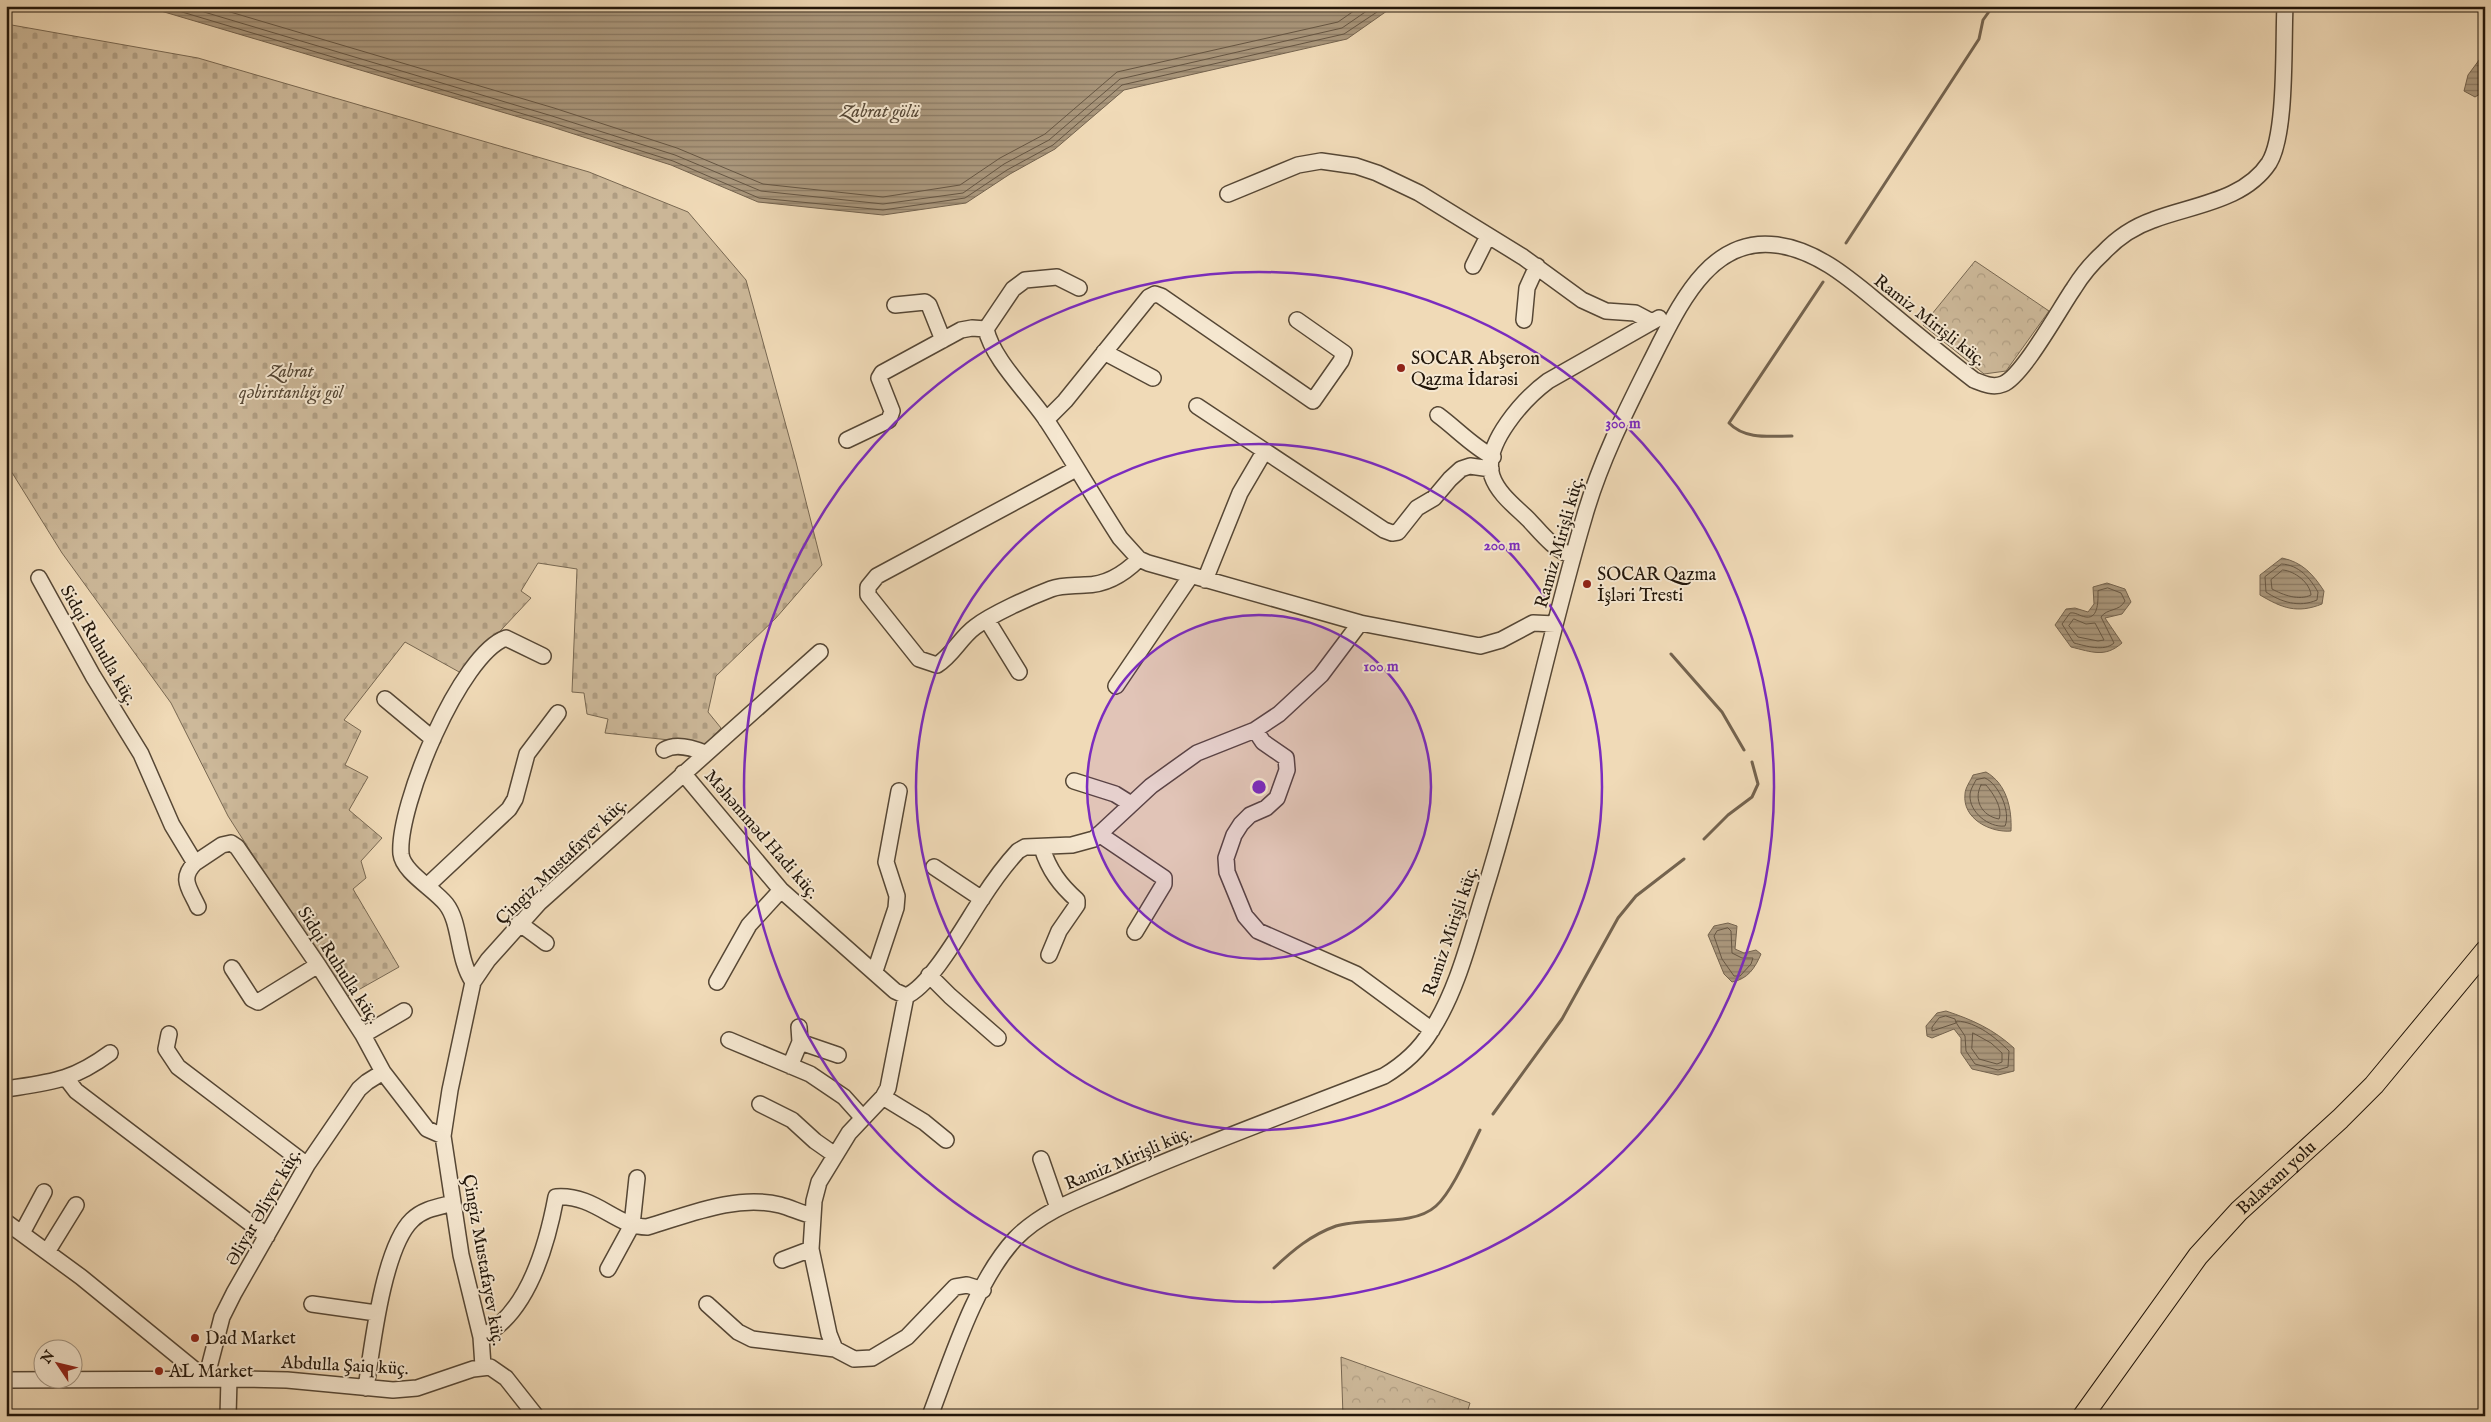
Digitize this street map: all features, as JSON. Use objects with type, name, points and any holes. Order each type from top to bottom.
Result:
[{"type":"main road","name":"Balaxanı yolu","points":[[2082,1416],[2198,1256],[2239,1212],[2340,1120],[2374,1085],[2485,951]]},
{"type":"street","name":"Ramiz Mirişli küç.","points":[[930,1416],[971,1312],[982,1290],[996,1265],[1015,1240],[1039,1219],[1058,1208],[1152,1167],[1384,1076],[1410,1058],[1432,1030],[1450,996],[1462,964],[1491,870],[1523,757],[1573,556],[1595,483],[1609,446],[1678,308],[1698,278],[1732,253],[1755,245],[1768,244],[1791,248],[1812,256],[1844,276],[1974,380],[1994,386],[2005,384],[2025,362],[2088,270],[2118,238],[2152,220],[2245,188],[2269,162],[2276,148],[2280,126],[2285,6]]},
{"type":"street","points":[[1228,194],[1298,165],[1321,161],[1363,168],[1394,180],[1488,236],[1537,266],[1570,292],[1595,307],[1622,314],[1636,313],[1652,322]]},
{"type":"street","points":[[1473,266],[1488,236]]},
{"type":"street","points":[[1524,320],[1527,288],[1537,266]]},
{"type":"street","points":[[1079,288],[1057,277],[1025,280],[1019,283],[986,330],[988,341],[995,354],[1025,390],[1046,420],[1120,538],[1139,559],[1198,578],[1360,623],[1480,646],[1501,640],[1532,623],[1555,624]]},
{"type":"street","points":[[1046,420],[1066,401],[1149,297],[1155,294],[1161,296],[1232,343],[1313,401],[1342,361],[1344,353],[1297,320]]},
{"type":"street","points":[[895,305],[925,302],[929,305],[943,340]]},
{"type":"street","points":[[1492,463],[1505,426],[1514,412],[1535,391],[1678,308]]},
{"type":"street","points":[[847,440],[889,420],[892,416],[892,411],[879,378],[882,374],[961,330],[972,328],[986,330]]},
{"type":"street","points":[[1104,352],[1153,378]]},
{"type":"street","points":[[1197,406],[1264,452],[1384,530],[1392,533],[1398,532],[1417,508],[1439,494],[1450,478],[1461,469],[1492,463]]},
{"type":"street","points":[[1438,415],[1466,436],[1473,446],[1492,463],[1499,490],[1552,544],[1573,556]]},
{"type":"street","points":[[1116,686],[1198,578],[1240,493],[1264,452]]},
{"type":"street","points":[[1076,470],[877,576],[868,587],[868,595],[919,659],[937,665],[945,660],[974,628],[987,620],[1050,589],[1064,586],[1088,585],[1117,578],[1139,559]]},
{"type":"street","name":"Sidqi Ruhulla küç.","points":[[38,578],[93,676],[141,754],[172,825],[195,863],[222,845],[231,843],[237,847],[318,965],[363,1035],[383,1072],[426,1129],[443,1136]]},
{"type":"street","points":[[987,620],[1019,672]]},
{"type":"street","points":[[835,1349],[829,1334],[811,1248],[814,1201],[819,1182],[835,1155],[862,1117],[883,1096],[892,1072],[906,996],[919,988],[930,975],[982,898],[1018,851],[1025,847],[1042,848],[1084,843],[1099,834],[1131,804],[1197,753],[1255,730],[1301,696],[1321,675],[1360,623]]},
{"type":"street","points":[[474,982],[465,970],[450,910],[428,885],[405,866],[401,855],[402,836],[422,764],[463,681],[496,641],[506,638],[543,656]]},
{"type":"street","name":"Çingiz Mustafayev küç.","points":[[483,1366],[480,1337],[465,1279],[443,1136],[450,1090],[474,982],[519,924],[590,855],[820,652]]},
{"type":"street","points":[[385,699],[433,739]]},
{"type":"street","points":[[428,885],[509,809],[515,799],[527,754],[558,713]]},
{"type":"street","points":[[1255,730],[1263,742],[1286,758],[1287,770],[1276,798],[1266,808],[1250,815],[1241,824],[1230,844],[1226,858],[1227,872],[1245,916],[1258,931],[1356,974],[1432,1030]]},
{"type":"street","points":[[664,750],[674,746],[705,753]]},
{"type":"street","name":"Məhəmməd Hadi küç.","points":[[683,773],[781,890],[895,991],[906,996]]},
{"type":"street","points":[[1074,781],[1114,794],[1131,804]]},
{"type":"street","points":[[874,971],[896,908],[898,896],[886,862],[899,791]]},
{"type":"street","points":[[1099,834],[1164,878],[1164,884],[1135,932]]},
{"type":"street","points":[[1042,848],[1046,862],[1056,878],[1077,900],[1077,905],[1060,931],[1049,955]]},
{"type":"street","points":[[195,863],[187,870],[186,877],[198,907]]},
{"type":"street","points":[[934,867],[982,898]]},
{"type":"street","points":[[717,982],[749,925],[781,890]]},
{"type":"street","points":[[519,924],[546,943]]},
{"type":"street","points":[[232,968],[252,999],[258,1002],[318,965]]},
{"type":"street","points":[[930,975],[950,996],[998,1038]]},
{"type":"street","points":[[363,1035],[404,1011]]},
{"type":"street","points":[[169,1034],[166,1049],[178,1067],[307,1165]]},
{"type":"street","points":[[790,1066],[799,1034],[838,1055]]},
{"type":"street","points":[[729,1040],[790,1066],[830,1086],[862,1117]]},
{"type":"street","points":[[6,1089],[79,1074],[110,1052]]},
{"type":"street","name":"Əliyar Əliyev küç.","points":[[206,1379],[222,1317],[307,1165],[360,1089],[383,1072]]},
{"type":"street","points":[[66,1078],[76,1091],[267,1236]]},
{"type":"street","points":[[883,1096],[924,1122],[946,1140]]},
{"type":"street","points":[[760,1104],[792,1120],[815,1142],[835,1155]]},
{"type":"street","points":[[1041,1160],[1058,1208]]},
{"type":"street","points":[[608,1268],[632,1225],[637,1178]]},
{"type":"street","points":[[22,1233],[44,1192]]},
{"type":"street","points":[[480,1337],[498,1328],[506,1320],[533,1276],[556,1197],[570,1196],[600,1206],[632,1225],[647,1228],[707,1210],[739,1204],[780,1205],[813,1216]]},
{"type":"street","points":[[366,1388],[376,1313],[396,1245],[410,1221],[421,1212],[453,1202]]},
{"type":"street","points":[[47,1252],[76,1205]]},
{"type":"street","points":[[6,1222],[47,1252],[206,1379]]},
{"type":"street","points":[[782,1260],[811,1248]]},
{"type":"street","points":[[707,1304],[738,1332],[752,1339],[835,1349],[854,1359],[872,1358],[907,1337],[955,1287],[967,1285],[982,1290]]},
{"type":"street","points":[[312,1304],[376,1313]]},
{"type":"street","points":[[483,1366],[501,1372],[536,1416]]},
{"type":"street","name":"Abdulla Şaiq küç.","points":[[6,1380],[287,1380],[393,1390],[417,1388],[483,1366]]},
{"type":"street","points":[[228,1416],[229,1379]]},
{"type":"green space","name":"Zabrat qəbirstanlığı göl","points":[[6,24],[198,58],[589,172],[688,212],[746,280],[822,565],[776,618],[716,676],[708,712],[721,728],[706,744],[605,733],[608,719],[587,714],[584,693],[572,692],[577,569],[538,563],[521,591],[531,598],[461,673],[405,642],[344,720],[361,731],[345,765],[368,777],[349,810],[382,838],[361,861],[366,878],[353,889],[399,967],[344,998],[228,816],[171,703],[62,553],[6,463]]},
{"type":"green space","points":[[1975,261],[2049,311],[2006,371],[1984,374],[1923,325]]},
{"type":"green space","points":[[1341,1357],[1470,1403],[1466,1416],[1343,1416]]},
{"type":"water","name":"Zabrat gölü","points":[[144,6],[1394,6],[1347,39],[1124,90],[1055,149],[1010,174],[966,203],[883,215],[758,202],[671,165],[549,126]]},
{"type":"water","points":[[2485,52],[2485,91],[2475,97],[2464,91],[2468,75]]},
{"type":"water","points":[[2282,558],[2295,562],[2316,579],[2324,591],[2322,604],[2305,609],[2290,608],[2260,595],[2260,575]]},
{"type":"water","points":[[2107,583],[2125,589],[2131,602],[2122,614],[2105,618],[2122,643],[2110,651],[2104,652],[2092,652],[2071,647],[2055,625],[2066,609],[2075,608],[2088,612],[2094,604],[2093,587]]},
{"type":"water","points":[[1986,772],[1999,783],[2007,798],[2011,831],[1995,830],[1987,827],[1979,823],[1968,811],[1965,803],[1967,787],[1973,775]]},
{"type":"water","points":[[1728,923],[1737,926],[1735,949],[1744,953],[1756,950],[1761,954],[1747,976],[1732,982],[1724,974],[1708,935],[1714,926]]},
{"type":"water","points":[[1946,1011],[1982,1026],[1998,1035],[2014,1048],[2014,1071],[1998,1075],[1972,1069],[1961,1053],[1961,1038],[1954,1029],[1932,1038],[1927,1036],[1926,1026],[1937,1013]]},
{"type":"waterway","points":[[1846,243],[1979,39],[1983,20],[1993,6]]},
{"type":"waterway","points":[[1792,436],[1750,435],[1729,423],[1823,282]]},
{"type":"waterway","points":[[1671,654],[1722,712],[1744,750]]},
{"type":"waterway","points":[[1704,839],[1728,815],[1752,797],[1758,784],[1752,762]]},
{"type":"waterway","points":[[1493,1114],[1562,1019],[1618,918],[1636,896],[1684,859]]},
{"type":"waterway","points":[[1274,1268],[1303,1244],[1318,1234],[1336,1226],[1348,1223],[1402,1219],[1426,1213],[1436,1206],[1448,1191],[1480,1130]]},
{"type":"place","name":"SOCAR Abşeron Qazma İdarəsi","points":[[1401,368]]},
{"type":"place","name":"SOCAR Qazma İşləri Tresti","points":[[1587,584]]},
{"type":"place","name":"Dad Market","points":[[195,1338]]},
{"type":"place","name":"AL Market","points":[[159,1371]]}]
